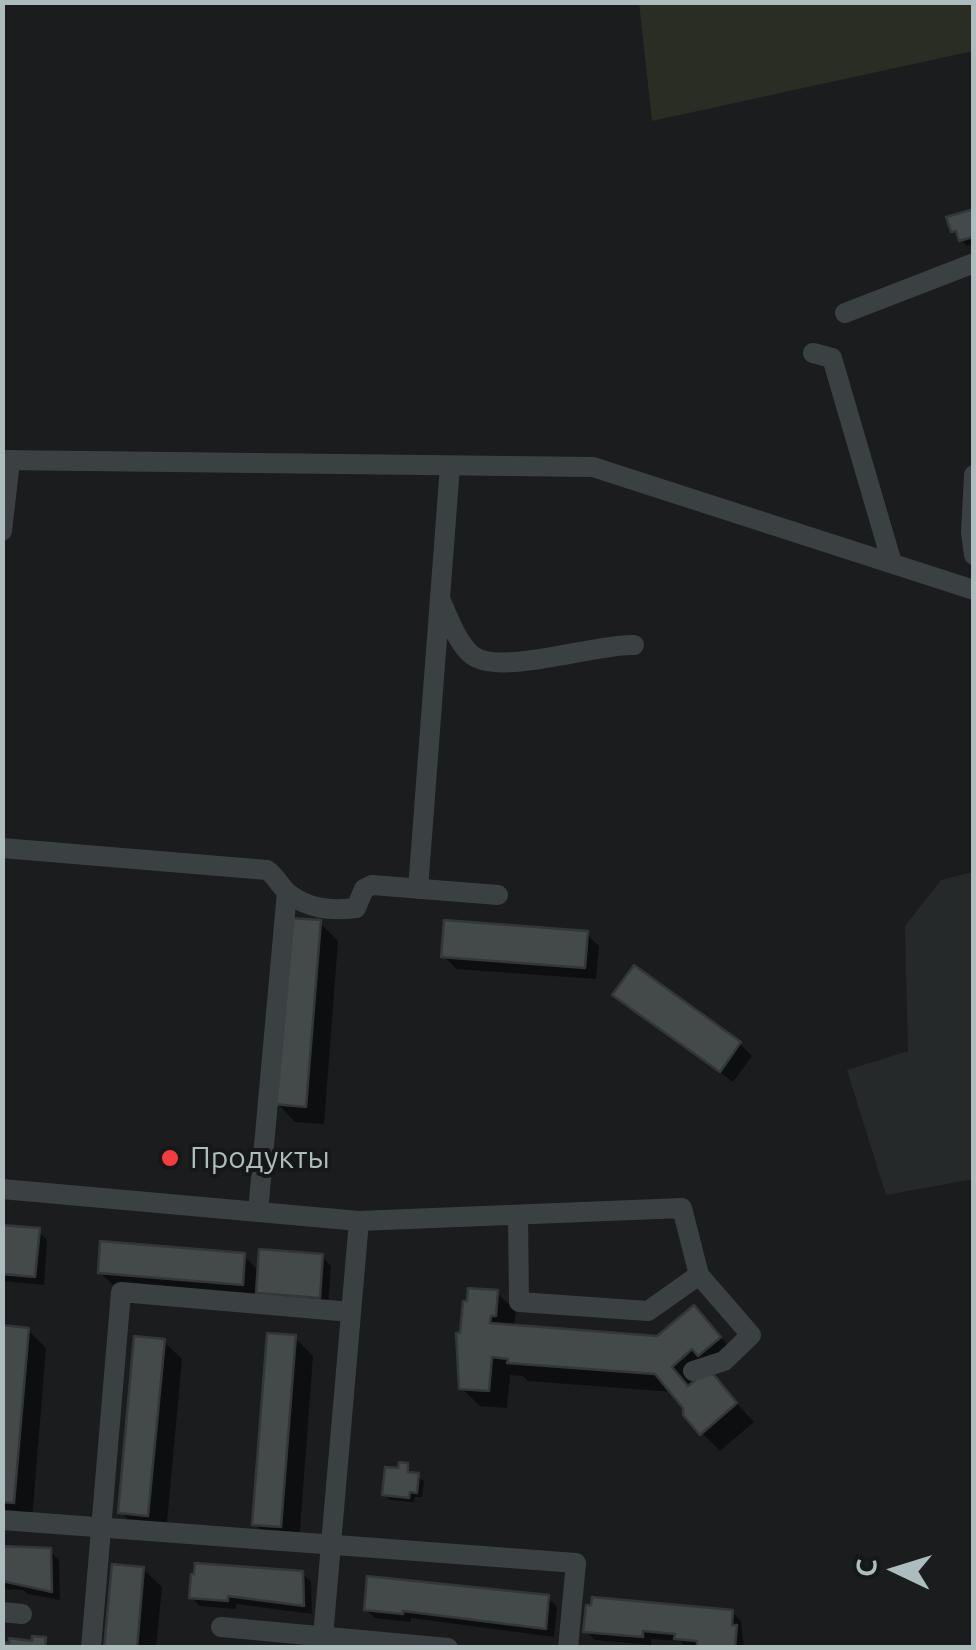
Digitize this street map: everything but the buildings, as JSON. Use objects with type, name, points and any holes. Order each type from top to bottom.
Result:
[{"type":"street","points":[[845,312],[974,263]]},
{"type":"street","points":[[813,353],[832,358],[892,564]]},
{"type":"street","points":[[2,531],[6,460],[594,467],[974,590]]},
{"type":"street","points":[[418,889],[450,466]]},
{"type":"street","points":[[974,475],[974,555]]},
{"type":"street","points":[[440,599],[468,652],[492,662],[634,645]]},
{"type":"street","points":[[2,848],[266,870],[309,908],[356,908],[364,889],[372,885],[498,895]]},
{"type":"street","points":[[258,1212],[287,892]]},
{"type":"street","points":[[2,1189],[359,1221],[682,1208],[698,1276],[751,1335],[724,1362],[693,1371]]},
{"type":"street","points":[[518,1216],[519,1302],[648,1312],[698,1276]]},
{"type":"street","points":[[322,1642],[359,1221]]},
{"type":"street","points":[[91,1648],[122,1292],[351,1312]]},
{"type":"street","points":[[2,1520],[576,1562],[568,1648]]},
{"type":"street","points":[[222,1627],[322,1642],[448,1648]]},
{"type":"shaded area","points":[[639,3],[973,3],[973,51],[652,121]]},
{"type":"shaded area","points":[[973,872],[973,1179],[886,1195],[847,1070],[908,1051],[905,926],[941,880]]},
{"type":"place","name":"Продукты","points":[[170,1158]]}]
